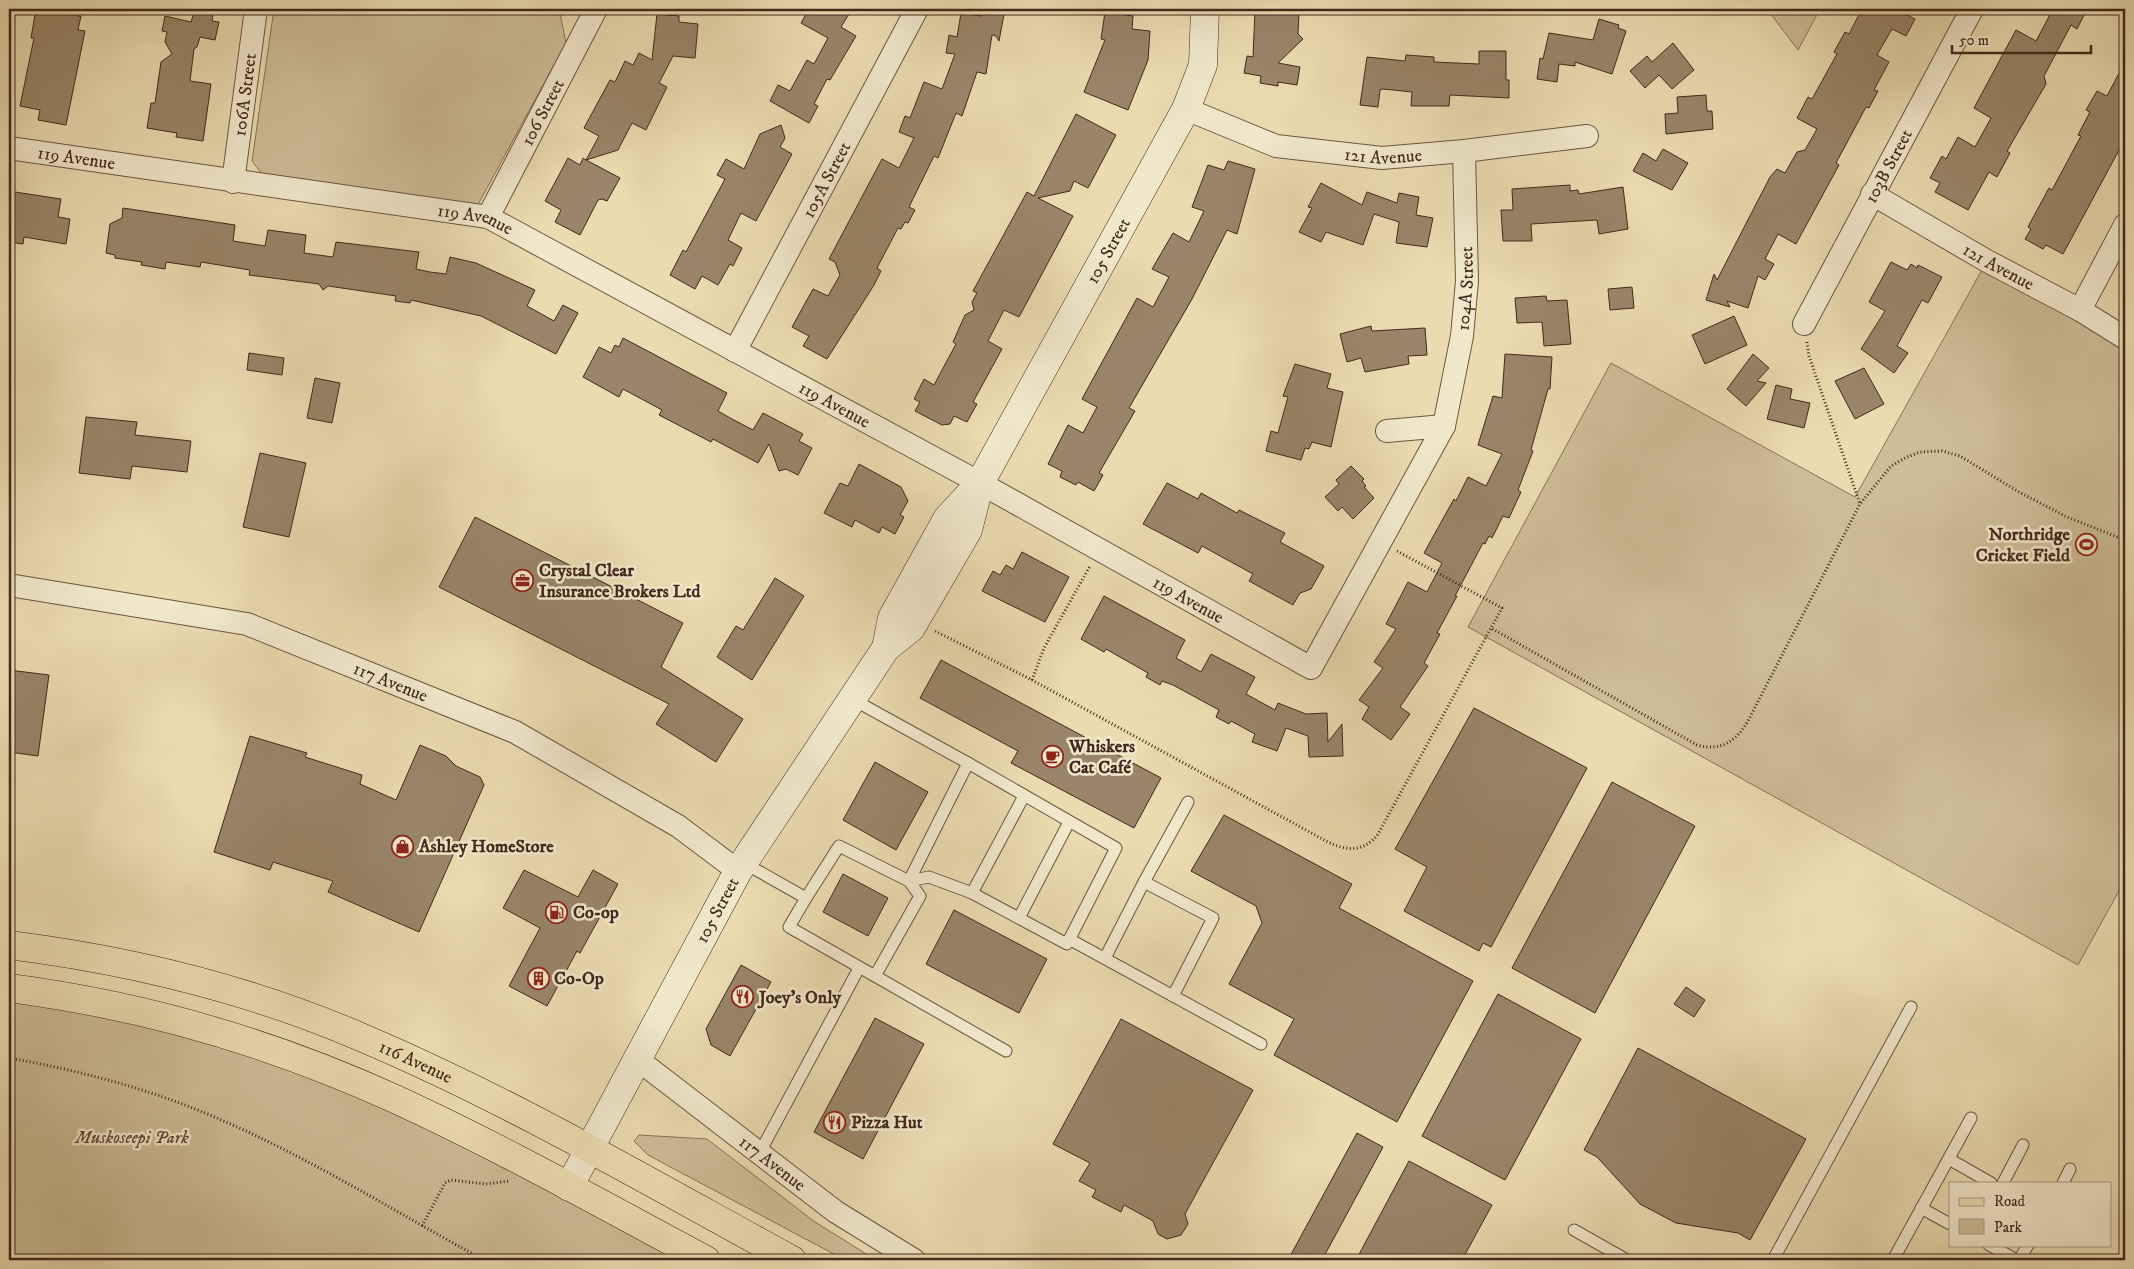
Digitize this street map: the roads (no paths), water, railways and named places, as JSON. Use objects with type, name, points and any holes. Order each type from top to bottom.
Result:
[{"type":"main road","name":"116 Avenue","points":[[9,945],[62,953],[175,976],[306,1016],[416,1062],[589,1148],[792,1260]]},
{"type":"main road","points":[[9,988],[112,1005],[181,1022],[254,1044],[392,1097],[461,1130],[706,1260]]},
{"type":"street","name":"106A Street","points":[[233,182],[256,9]]},
{"type":"street","name":"106 Street","points":[[488,218],[596,9]]},
{"type":"street","name":"105A Street","points":[[735,351],[917,9]]},
{"type":"street","name":"105 Street","points":[[569,1187],[741,867],[886,648],[911,628],[968,530],[980,483],[1186,109],[1203,65],[1205,9]]},
{"type":"street","name":"103B Street","points":[[1804,324],[1972,9]]},
{"type":"street","name":"121 Avenue","points":[[1186,109],[1276,146],[1382,158],[1464,151],[1587,136]]},
{"type":"street","name":"119 Avenue","points":[[9,148],[488,218],[980,483],[1311,668],[1444,426]]},
{"type":"street","name":"104A Street","points":[[1444,426],[1462,336],[1467,281],[1464,151]]},
{"type":"street","name":"121 Avenue","points":[[1872,194],[1987,261],[2080,310],[2125,338]]},
{"type":"street","points":[[2080,310],[2125,225]]},
{"type":"street","points":[[1387,431],[1444,426]]},
{"type":"street","name":"117 Avenue","points":[[9,585],[247,624],[515,732],[678,826],[741,867]]},
{"type":"street","name":"117 Avenue","points":[[637,1059],[836,1212],[914,1260]]},
{"type":"lane","points":[[852,700],[968,763],[1116,848],[1067,944],[972,893],[929,877],[909,881]]},
{"type":"lane","points":[[909,881],[968,763]]},
{"type":"lane","points":[[972,893],[1024,796]]},
{"type":"lane","points":[[1105,958],[1188,802]]},
{"type":"lane","points":[[1019,918],[1069,822]]},
{"type":"lane","points":[[875,976],[920,896],[909,881],[839,846],[789,927],[1006,1051]]},
{"type":"lane","points":[[741,867],[806,898]]},
{"type":"lane","points":[[1144,882],[1213,918],[1173,996]]},
{"type":"lane","points":[[1070,939],[1261,1044]]},
{"type":"lane","points":[[759,1154],[858,968]]},
{"type":"lane","points":[[1773,1260],[1911,1007]]},
{"type":"lane","points":[[1893,1260],[1971,1118]]},
{"type":"lane","points":[[2004,1182],[2023,1145]]},
{"type":"lane","points":[[1949,1159],[1989,1182]]},
{"type":"lane","points":[[2063,1182],[2070,1170]]},
{"type":"lane","points":[[1921,1208],[1949,1223]]},
{"type":"lane","points":[[1574,1230],[1627,1260]]},
{"type":"lane","points":[[1991,1246],[2018,1260],[2027,1246]]},
{"type":"place","name":"Northridge Cricket Field","points":[[2086,544]]},
{"type":"place","name":"Crystal Clear Insurance Brokers Ltd","points":[[523,580]]},
{"type":"place","name":"Whiskers Cat Café","points":[[1053,756]]},
{"type":"place","name":"Ashley HomeStore","points":[[403,846]]},
{"type":"place","name":"Co-op","points":[[557,912]]},
{"type":"place","name":"Co-Op","points":[[538,978]]},
{"type":"place","name":"Joey's Only","points":[[743,997]]},
{"type":"place","name":"Pizza Hut","points":[[835,1122]]},
{"type":"park label","name":"Muskoseepi Park","points":[[132,1137]]}]
